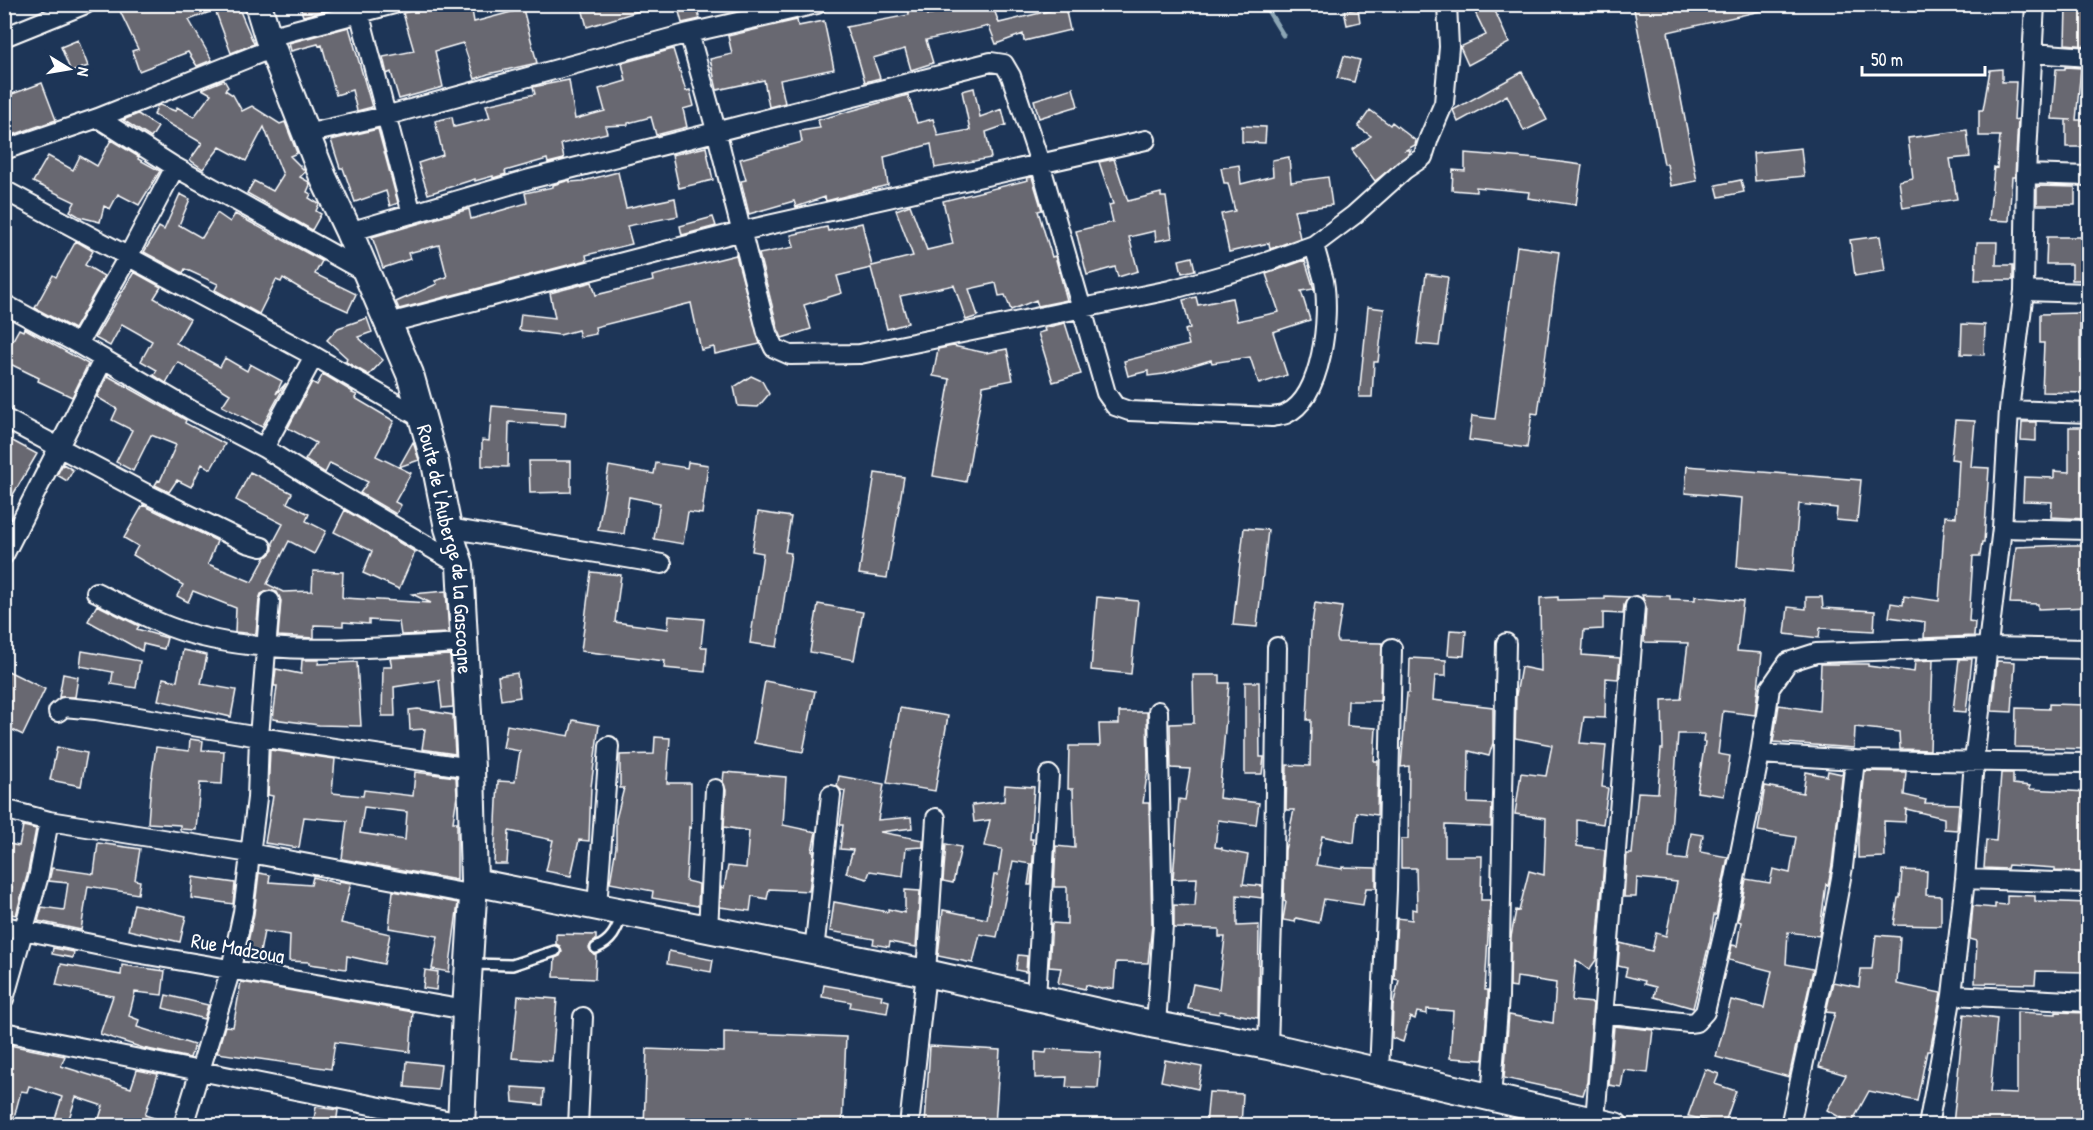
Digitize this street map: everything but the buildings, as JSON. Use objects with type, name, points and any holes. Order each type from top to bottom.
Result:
[{"type":"street","points":[[4,37],[86,4]]},
{"type":"street","name":"Route de l'Auberge de la Gascogne","points":[[258,4],[270,42],[323,177],[410,374],[435,463],[448,528],[460,564],[471,768],[474,889],[461,1124]]},
{"type":"street","points":[[4,150],[98,118],[270,42],[358,9],[394,4]]},
{"type":"street","points":[[306,134],[385,116],[689,33],[818,4]]},
{"type":"street","points":[[689,33],[767,333],[774,348],[790,355],[860,354],[1181,287],[1255,266],[1314,245],[1354,215],[1404,170],[1423,158],[1444,103],[1449,47],[1447,4]]},
{"type":"street","points":[[1928,1125],[1952,995],[1965,879],[1974,761],[2002,528],[2009,410],[2024,291],[2026,174],[2034,4]]},
{"type":"street","points":[[358,9],[412,214]]},
{"type":"street","points":[[2033,53],[2088,57]]},
{"type":"street","points":[[349,232],[530,179],[716,130],[992,62],[1004,64],[1011,76],[1040,163],[1106,393],[1115,406],[1129,411],[1272,417],[1286,414],[1301,402],[1318,368],[1326,330],[1324,283],[1314,245]]},
{"type":"street","points":[[98,118],[175,166],[365,272]]},
{"type":"street","points":[[389,323],[742,231],[1146,140]]},
{"type":"street","points":[[78,344],[129,255],[175,166]]},
{"type":"street","points":[[2026,174],[2088,176]]},
{"type":"street","points":[[4,190],[314,356],[421,418]]},
{"type":"street","points":[[2024,291],[2088,293]]},
{"type":"street","points":[[4,304],[78,344],[190,410],[264,448],[460,564]]},
{"type":"street","points":[[264,448],[314,356]]},
{"type":"street","points":[[7,543],[60,448],[103,360]]},
{"type":"street","points":[[2009,410],[2088,413]]},
{"type":"street","points":[[4,418],[246,543],[262,547]]},
{"type":"street","points":[[448,528],[662,564]]},
{"type":"street","points":[[2002,528],[2088,530]]},
{"type":"street","points":[[96,592],[171,627],[210,638],[267,648],[464,643]]},
{"type":"street","points":[[183,1125],[231,969],[243,912],[257,798],[259,737],[270,601]]},
{"type":"street","points":[[4,808],[49,821],[597,907],[926,973],[1156,1025],[1268,1046],[1605,1123],[1603,1013],[1635,606]]},
{"type":"street","points":[[1491,1098],[1499,997],[1506,643]]},
{"type":"street","points":[[1268,1046],[1277,647]]},
{"type":"street","points":[[1603,1013],[1689,1023],[1696,1022],[1705,1012],[1726,923],[1760,754],[1770,687],[1788,662],[1816,653],[1987,647],[2088,649]]},
{"type":"street","points":[[1379,1072],[1388,890],[1392,648]]},
{"type":"street","points":[[58,712],[64,707],[96,710],[471,768]]},
{"type":"street","points":[[1156,1025],[1163,925],[1158,711]]},
{"type":"street","points":[[597,907],[609,746]]},
{"type":"street","points":[[1760,754],[1855,760],[2088,764]]},
{"type":"street","points":[[1790,1125],[1824,970],[1843,867],[1855,760]]},
{"type":"street","points":[[1036,998],[1049,775]]},
{"type":"street","points":[[708,930],[715,789]]},
{"type":"street","points":[[814,951],[831,795]]},
{"type":"street","points":[[909,1125],[926,973],[936,818]]},
{"type":"street","points":[[4,999],[38,879],[49,821]]},
{"type":"street","points":[[1965,879],[2088,883]]},
{"type":"street","name":"Rue Madzoua","points":[[4,926],[130,952],[466,1010]]},
{"type":"street","points":[[1952,995],[2088,1002]]},
{"type":"street","points":[[578,1125],[582,1017]]},
{"type":"street","points":[[4,1032],[461,1124]]},
{"type":"lane","points":[[596,948],[607,943],[615,933],[623,913]]},
{"type":"lane","points":[[469,964],[512,965],[555,951]]},
{"type":"waterway","points":[[1264,4],[1283,35]]}]
